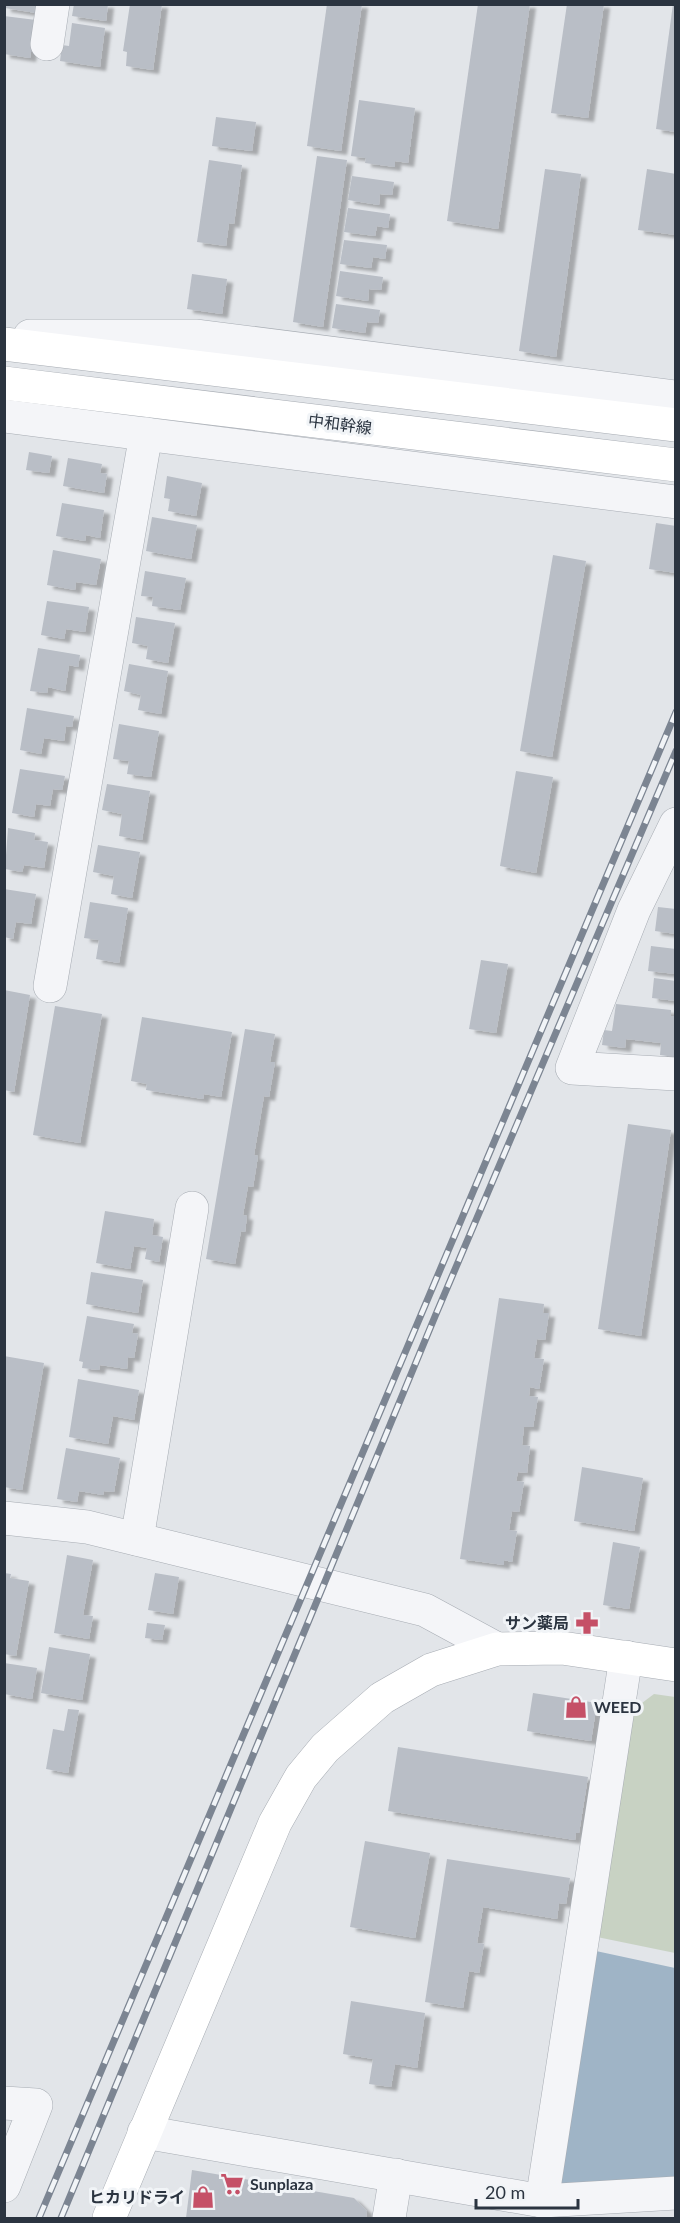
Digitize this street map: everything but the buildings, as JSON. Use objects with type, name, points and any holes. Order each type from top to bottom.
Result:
[{"type":"main road","points":[[4,345],[675,425]]},
{"type":"main road","name":"中和幹線","points":[[4,383],[675,465]]},
{"type":"main road","points":[[109,2218],[275,1823],[301,1777],[325,1748],[382,1698],[430,1670],[497,1649],[562,1648],[675,1665]]},
{"type":"street","points":[[47,44],[53,4]]},
{"type":"street","points":[[4,336],[197,336],[675,397]]},
{"type":"street","points":[[4,416],[675,502]]},
{"type":"street","points":[[50,986],[146,434]]},
{"type":"street","points":[[675,824],[634,910],[572,1068],[675,1074]]},
{"type":"street","points":[[137,1539],[192,1208]]},
{"type":"street","points":[[4,1518],[87,1527],[425,1610],[497,1649]]},
{"type":"street","points":[[542,2201],[626,1657]]},
{"type":"street","points":[[4,2103],[36,2105],[4,2186]]},
{"type":"street","points":[[144,2132],[542,2201],[675,2193]]},
{"type":"street","points":[[389,2218],[396,2175]]},
{"type":"green space","points":[[654,1694],[675,1697],[675,1953],[597,1937],[634,1709]]},
{"type":"water","points":[[596,1951],[675,1968],[675,2181],[555,2194]]},
{"type":"railway","points":[[39,2218],[676,712]]},
{"type":"railway","points":[[61,2218],[436,1314],[676,751]]},
{"type":"place","name":"サン薬局","points":[[587,1623]]},
{"type":"place","name":"WEED","points":[[576,1707]]},
{"type":"place","name":"Sunplaza","points":[[232,2184]]},
{"type":"place","name":"ヒカリドライ","points":[[203,2197]]}]
